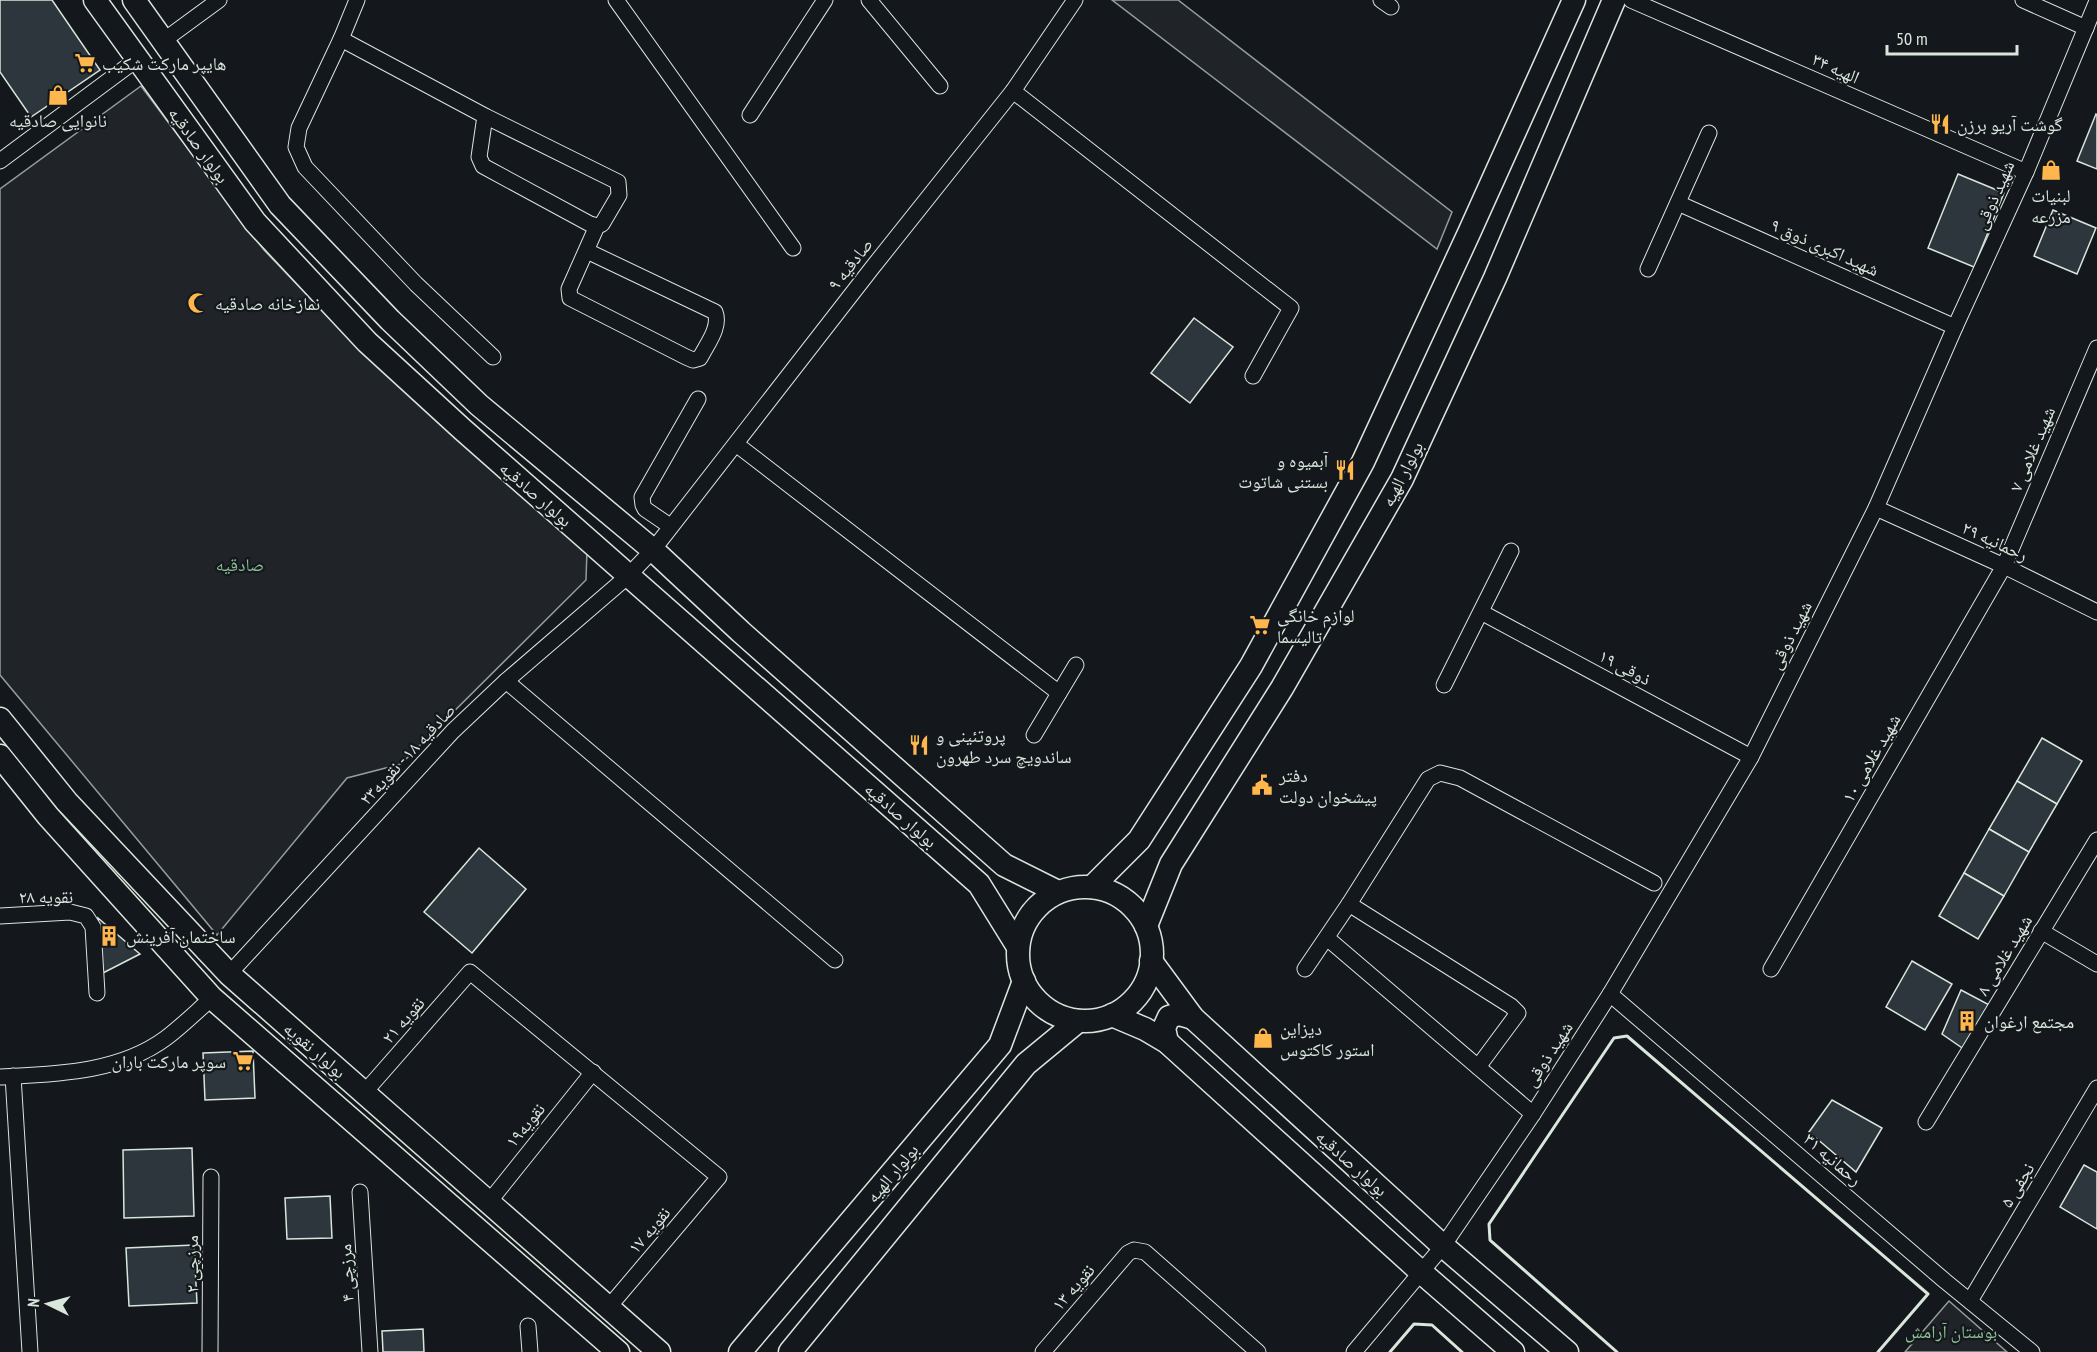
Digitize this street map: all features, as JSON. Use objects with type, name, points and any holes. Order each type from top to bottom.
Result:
[{"type":"main road","name":"بولوار صادقیه","points":[[95,0],[136,60],[255,222],[367,342],[628,576],[979,884],[1018,947]]},
{"type":"main road","name":"بولوار صادقیه","points":[[134,0],[280,205],[390,320],[479,405],[654,550],[741,632],[1004,865],[1058,892]]},
{"type":"main road","points":[[1092,887],[1139,840],[1251,666],[1363,462],[1466,241],[1574,0]]},
{"type":"main road","name":"بولوار الهیه","points":[[1146,926],[1171,864],[1282,688],[1402,479],[1495,278],[1614,0]]},
{"type":"main road","points":[[136,60],[163,41]]},
{"type":"main road","name":"بولوار نقویه","points":[[0,718],[68,802],[229,974],[659,1352]]},
{"type":"main road","name":"بولوار نقویه","points":[[0,756],[48,816],[212,998],[618,1352]]},
{"type":"main road","points":[[1074,887],[1092,887],[1109,891],[1124,899],[1137,911],[1146,926],[1151,943],[1152,961],[1139,993],[1127,1006],[1112,1015],[1095,1020],[1078,1021],[1061,1017],[1046,1008],[1033,996],[1024,981],[1019,964],[1018,947],[1022,930],[1031,914],[1043,902],[1058,892],[1074,887]]},
{"type":"main road","name":"بولوار صادقیه","points":[[1152,961],[1192,1018],[1443,1246],[1567,1352]]},
{"type":"main road","name":"بولوار الهیه","points":[[740,1352],[1000,1045],[1024,981]]},
{"type":"main road","points":[[1167,1042],[1164,1028],[1169,1017],[1179,1014],[1192,1018]]},
{"type":"main road","name":"بولوار صادقیه","points":[[1112,1015],[1145,1029],[1167,1042],[1421,1272],[1513,1352]]},
{"type":"main road","name":"بولوار الهیه","points":[[790,1352],[1026,1064],[1078,1021]]},
{"type":"street","points":[[163,41],[219,0]]},
{"type":"street","points":[[615,0],[793,248]]},
{"type":"street","points":[[750,115],[825,0]]},
{"type":"street","points":[[869,0],[940,86]]},
{"type":"street","name":"صادقیه ۹","points":[[628,576],[654,550],[670,526],[1013,91],[1075,0]]},
{"type":"street","name":"الهیه ۳۴","points":[[1631,0],[2026,172]]},
{"type":"street","points":[[2022,0],[2086,28]]},
{"type":"street","points":[[355,1],[341,39],[299,128],[296,147],[305,167],[416,284],[493,357]]},
{"type":"street","name":"شهید ذوقی","points":[[1354,1352],[1443,1246],[1533,1114],[1610,994],[1751,757],[1876,508],[2026,172],[2097,1]]},
{"type":"street","points":[[341,39],[485,116],[618,182],[619,195],[602,224],[597,226],[590,224],[483,166],[479,158],[485,116]]},
{"type":"street","points":[[0,161],[136,60]]},
{"type":"street","points":[[1013,91],[1291,308],[1253,376]]},
{"type":"street","points":[[1648,270],[1709,133]]},
{"type":"street","name":"شهید اکبری ذوق ۹","points":[[1678,203],[1955,327]]},
{"type":"street","points":[[587,251],[715,312],[717,325],[700,358],[693,360],[686,357],[570,298],[569,289],[597,226]]},
{"type":"street","name":"شهید غلامی ۷","points":[[2004,566],[2097,348]]},
{"type":"street","points":[[670,526],[645,508],[642,497],[698,399]]},
{"type":"street","points":[[736,444],[1059,693]]},
{"type":"street","name":"رحمانیه ۲۹","points":[[1876,508],[2004,566],[2097,612]]},
{"type":"street","points":[[1444,685],[1512,551]]},
{"type":"street","name":"شهید غلامی ۱۰","points":[[1771,969],[2004,566]]},
{"type":"street","name":"صادقیه ۱۸ - نقویه۲۳","points":[[229,974],[445,740],[506,681],[628,576]]},
{"type":"street","name":"ذوقی ۱۹","points":[[1481,612],[1751,757]]},
{"type":"street","points":[[1034,735],[1076,665]]},
{"type":"street","points":[[506,681],[835,960]]},
{"type":"street","points":[[1305,969],[1428,779],[1440,773],[1460,778],[1654,883]]},
{"type":"street","name":"شهید غلامی ۸","points":[[1926,1122],[2097,840]]},
{"type":"street","points":[[1349,904],[1511,1006],[1518,1013],[1478,1067]]},
{"type":"street","name":"نقویه ۲۸","points":[[0,916],[69,912],[86,916],[93,927],[97,993]]},
{"type":"street","points":[[2041,931],[2097,964]]},
{"type":"street","points":[[1327,938],[1533,1114]]},
{"type":"street","name":"نقویه ۲۱","points":[[364,1093],[470,972],[593,1072]]},
{"type":"street","name":"رحمانیه ۳۱","points":[[1610,994],[2032,1352]]},
{"type":"street","points":[[30,1352],[7,1076],[85,1071],[129,1059],[165,1039],[212,998]]},
{"type":"street","name":"نقویه ۱۷","points":[[593,1072],[719,1177],[608,1308]]},
{"type":"street","name":"نقویه۱۹","points":[[489,1202],[593,1072]]},
{"type":"street","name":"نجفی ۵","points":[[1970,1301],[2097,1088]]},
{"type":"street","name":"مرزچی ۲","points":[[210,1352],[211,1177]]},
{"type":"street","name":"مرزچی ۴","points":[[360,1192],[370,1352]]},
{"type":"street","name":"نقویه ۱۳","points":[[1043,1352],[1128,1253],[1134,1250],[1145,1252],[1258,1352]]},
{"type":"street","points":[[528,1326],[530,1352]]},
{"type":"green space","points":[[1112,0],[1178,0],[1452,212],[1437,249]]},
{"type":"green space","name":"صادقیه","points":[[141,86],[264,250],[357,347],[587,550],[586,580],[401,764],[347,778],[217,935],[0,675],[0,189]]},
{"type":"green space","name":"بوستان آرامش","points":[[1949,1301],[2007,1352],[1905,1352]]},
{"type":"building","points":[[0,0],[52,0],[100,70],[31,117],[0,72]]},
{"type":"building","points":[[2097,115],[2097,169],[2077,161]]},
{"type":"building","points":[[1958,174],[2004,193],[1974,267],[1928,248]]},
{"type":"building","points":[[2053,210],[2096,228],[2077,274],[2034,256]]},
{"type":"building","points":[[1194,318],[1233,347],[1190,403],[1151,373]]},
{"type":"building","points":[[2042,738],[2082,761],[2057,804],[2017,781]]},
{"type":"building","points":[[2017,781],[2057,804],[2029,852],[1989,829]]},
{"type":"building","points":[[1989,829],[2029,852],[2004,896],[1964,873]]},
{"type":"building","points":[[479,848],[526,889],[472,953],[424,912]]},
{"type":"building","points":[[1964,873],[2004,896],[1978,939],[1939,916]]},
{"type":"building","name":"ساختمان آفرینش","points":[[98,918],[140,954],[101,974]]},
{"type":"building","points":[[1912,961],[1952,984],[1925,1030],[1886,1007]]},
{"type":"building","name":"مجتمع ارغوان","points":[[1961,990],[1995,1008],[1968,1052],[1942,1034]]},
{"type":"building","points":[[253,1051],[255,1098],[205,1100],[203,1053]]},
{"type":"building","points":[[1832,1100],[1882,1128],[1856,1172],[1809,1132]]},
{"type":"building","points":[[192,1148],[194,1216],[124,1218],[123,1150]]},
{"type":"building","points":[[2084,1165],[2097,1172],[2097,1229],[2060,1207]]},
{"type":"building","points":[[330,1196],[332,1238],[287,1239],[285,1198]]},
{"type":"building","points":[[194,1245],[197,1303],[129,1306],[126,1248]]},
{"type":"building","points":[[423,1329],[424,1352],[383,1352],[382,1331]]},
{"type":"wall","points":[[1617,1352],[1490,1240],[1489,1224],[1614,1038],[1627,1036],[1928,1294],[1878,1352]]},
{"type":"wall","points":[[1390,1352],[1414,1324],[1432,1325],[1462,1352]]},
{"type":"place","name":"هایپر مارکت شکیب","points":[[85,63]]},
{"type":"place","name":"نانوایی صادقیه","points":[[58,95]]},
{"type":"place","name":"گوشت آریو برزن","points":[[1940,124]]},
{"type":"place","name":"لبنیات مزرعه","points":[[2051,170]]},
{"type":"place","name":"نمازخانه صادقیه","points":[[198,303]]},
{"type":"place","name":"آبمیوه و بستنی شاتوت","points":[[1345,470]]},
{"type":"place","name":"لوازم خانگی تالیسما","points":[[1260,625]]},
{"type":"place","name":"پروتئینی و ساندویچ سرد طهرون","points":[[919,745]]},
{"type":"place","name":"دفتر پیشخوان دولت","points":[[1262,785]]},
{"type":"place","name":"ساختمان آفرینش","points":[[109,936]]},
{"type":"place","name":"مجتمع ارغوان","points":[[1967,1021]]},
{"type":"place","name":"دیزاین استور کاکتوس","points":[[1263,1038]]},
{"type":"place","name":"سوپر مارکت باران","points":[[243,1061]]}]
